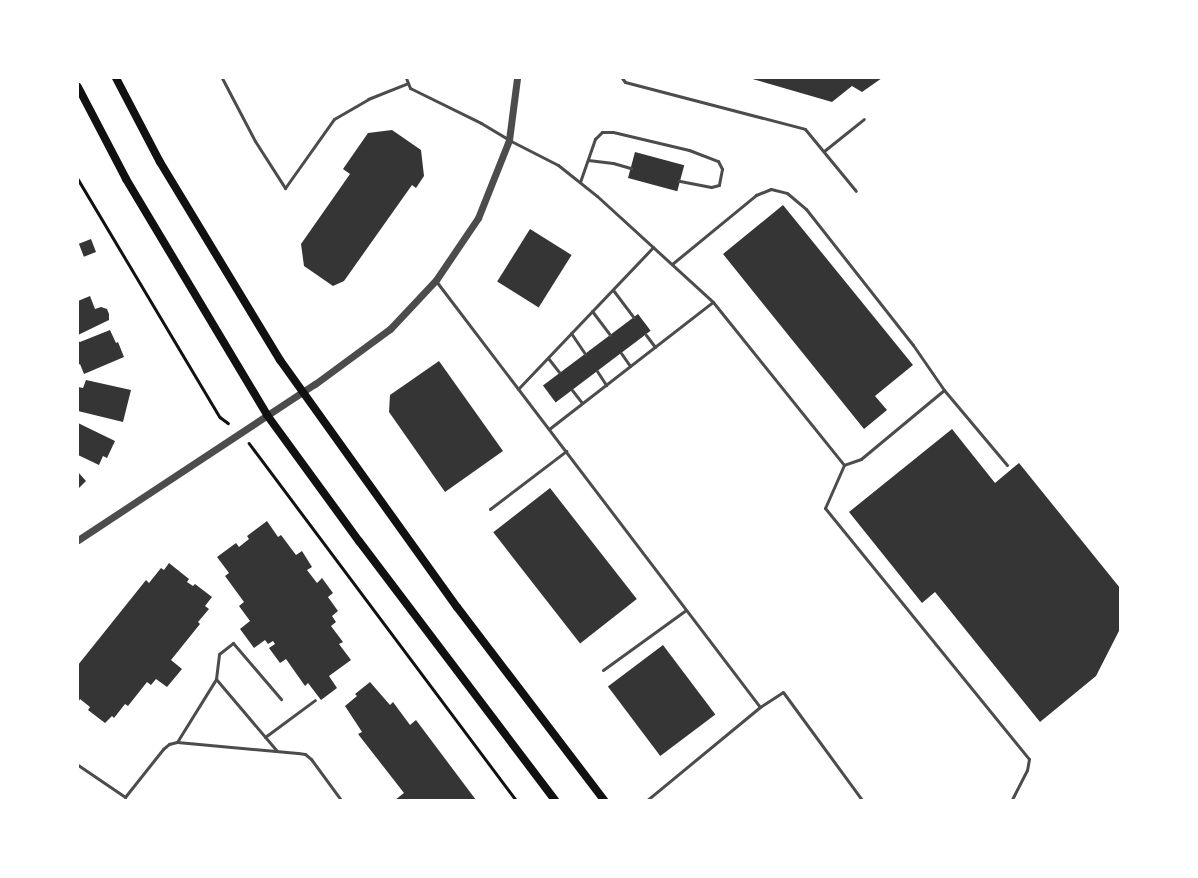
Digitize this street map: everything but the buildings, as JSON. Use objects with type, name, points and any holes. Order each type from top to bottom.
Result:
[{"type":"main road","points":[[116,78],[160,162],[276,353],[302,392],[456,607],[604,800]]},
{"type":"main road","points":[[78,87],[126,179],[267,415],[368,553],[555,800]]},
{"type":"street","points":[[78,540],[302,392],[390,329],[436,280],[478,218],[509,140],[517,78]]},
{"type":"lane","points":[[222,78],[255,141],[285,188],[334,119],[368,99],[408,83]]},
{"type":"lane","points":[[406,78],[410,88],[481,123],[509,140],[558,165],[597,196],[713,302],[844,465]]},
{"type":"lane","points":[[622,78],[626,82],[805,129],[856,191]]},
{"type":"lane","points":[[824,151],[864,119]]},
{"type":"lane","points":[[580,182],[596,139],[602,132],[613,132],[689,150],[718,161],[722,169],[719,185],[711,187],[679,181]]},
{"type":"lane","points":[[588,160],[613,162],[631,168]]},
{"type":"lane","points":[[672,264],[756,195],[771,188],[786,192],[810,215],[913,345],[944,390],[1007,465]]},
{"type":"lane","points":[[518,389],[653,247]]},
{"type":"lane","points":[[436,280],[760,707]]},
{"type":"lane","points":[[613,290],[633,317]]},
{"type":"lane","points":[[549,429],[713,302]]},
{"type":"lane","points":[[592,311],[610,335]]},
{"type":"lane","points":[[571,333],[585,354]]},
{"type":"lane","points":[[646,335],[655,347]]},
{"type":"lane","points":[[621,353],[630,366]]},
{"type":"lane","points":[[548,358],[559,372]]},
{"type":"lane","points":[[597,371],[606,385]]},
{"type":"lane","points":[[572,390],[582,403]]},
{"type":"lane","points":[[944,390],[861,460],[844,465],[825,508],[1029,759],[1027,770],[1012,800]]},
{"type":"lane","points":[[490,509],[566,451]]},
{"type":"lane","points":[[603,670],[686,610]]},
{"type":"lane","points":[[177,742],[216,679],[219,654],[233,643],[281,699]]},
{"type":"lane","points":[[216,679],[277,751]]},
{"type":"lane","points":[[647,800],[760,707],[782,692],[862,800]]},
{"type":"lane","points":[[265,737],[315,700]]},
{"type":"lane","points":[[78,765],[125,797],[163,749],[169,744],[177,742],[305,754],[311,759],[341,800]]},
{"type":"path","points":[[78,179],[220,417],[241,432],[516,800]]}]
